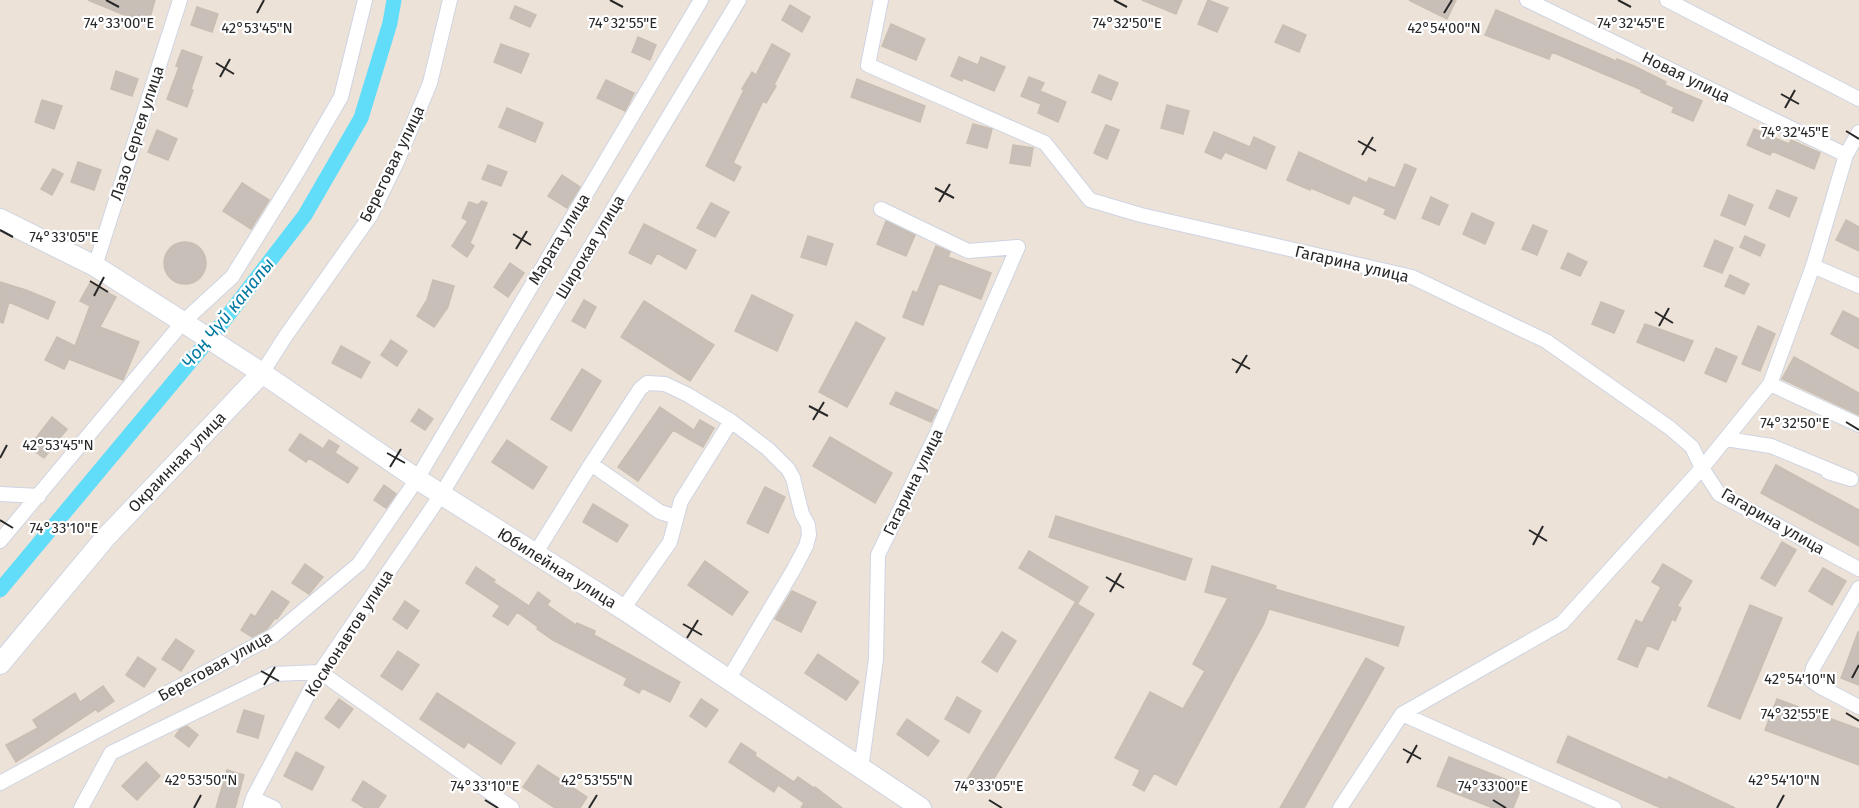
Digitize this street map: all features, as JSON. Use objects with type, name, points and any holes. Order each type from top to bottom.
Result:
[{"type":"main road","name":"Юбилейная улица","points":[[0,219],[94,266],[188,325],[441,495],[622,609],[921,808]]},
{"type":"main road","name":"Окраинная улица","points":[[0,664],[106,537],[259,371]]},
{"type":"street","name":"Лазо Сергея улица","points":[[94,266],[180,0]]},
{"type":"street","points":[[0,541],[232,277],[298,171],[340,97],[365,0]]},
{"type":"street","name":"Береговая улица","points":[[259,371],[371,215],[397,162],[430,83],[450,0]]},
{"type":"street","name":"Марата улица","points":[[417,479],[701,0]]},
{"type":"street","name":"Широкая улица","points":[[441,495],[739,0]]},
{"type":"street","name":"Гагарина улица","points":[[880,0],[868,65],[1045,143],[1090,200],[1141,215],[1412,277],[1546,341],[1670,428],[1692,447],[1719,494],[1859,569]]},
{"type":"street","name":"Новая улица","points":[[1527,0],[1846,155]]},
{"type":"street","points":[[1667,0],[1859,99]]},
{"type":"street","points":[[1340,808],[1402,714],[1562,623],[1702,468],[1770,384],[1813,266],[1846,155],[1857,138]]},
{"type":"street","name":"Гагарина улица","points":[[861,769],[876,659],[878,555],[936,435],[1017,247],[968,251],[881,208]]},
{"type":"street","points":[[1813,266],[1859,286]]},
{"type":"street","points":[[535,554],[640,389],[647,383],[665,384],[731,421],[768,449],[788,469],[793,478],[802,514],[808,525],[808,535],[794,569],[728,680]]},
{"type":"street","points":[[1770,384],[1859,425]]},
{"type":"street","points":[[622,609],[670,542],[681,501],[731,421]]},
{"type":"street","points":[[1726,439],[1771,446],[1851,479],[1828,472]]},
{"type":"street","points":[[591,464],[652,507],[676,517]]},
{"type":"street","name":"Береговая улица","points":[[0,783],[273,636],[359,564],[417,479]]},
{"type":"street","points":[[0,494],[39,496]]},
{"type":"street","name":"Космонавтов улица","points":[[252,803],[320,672],[441,495]]},
{"type":"street","points":[[1859,588],[1813,668],[1812,680],[1859,707]]},
{"type":"street","points":[[320,672],[512,808]]},
{"type":"street","name":"Береговая улица","points":[[81,808],[111,753],[274,674],[320,672]]},
{"type":"street","points":[[1402,714],[1614,808]]},
{"type":"street","points":[[252,803],[274,808]]},
{"type":"building","points":[[88,0],[155,0],[149,21],[122,14]]},
{"type":"building","points":[[1142,0],[1182,0],[1176,14]]},
{"type":"building","points":[[1208,0],[1228,8],[1217,32],[1198,24]]},
{"type":"building","points":[[1409,0],[1456,0],[1447,19]]},
{"type":"building","points":[[790,5],[810,17],[802,32],[782,20]]},
{"type":"building","points":[[515,6],[536,15],[530,27],[510,18]]},
{"type":"building","points":[[197,7],[218,14],[212,32],[191,25]]},
{"type":"building","points":[[1496,10],[1616,61],[1617,59],[1634,66],[1666,82],[1665,85],[1702,101],[1693,121],[1672,112],[1674,107],[1641,92],[1642,90],[1552,52],[1549,59],[1485,35]]},
{"type":"building","points":[[891,24],[925,39],[916,60],[882,46]]},
{"type":"building","points":[[1283,25],[1306,35],[1299,52],[1275,42]]},
{"type":"building","points":[[638,37],[656,45],[650,60],[632,52]]},
{"type":"building","points":[[501,44],[529,54],[521,73],[494,62]]},
{"type":"building","points":[[772,44],[790,54],[774,85],[776,86],[766,103],[763,101],[733,163],[741,167],[734,181],[706,166],[744,90],[742,89],[752,72],[756,75]]},
{"type":"building","points":[[182,50],[202,57],[187,107],[167,99],[179,67],[176,66]]},
{"type":"building","points":[[959,57],[978,65],[981,57],[1005,67],[994,91],[963,78],[962,81],[951,76]]},
{"type":"building","points":[[116,71],[138,79],[132,96],[111,89]]},
{"type":"building","points":[[1099,75],[1118,83],[1111,100],[1092,92]]},
{"type":"building","points":[[1029,77],[1044,83],[1040,91],[1066,102],[1058,122],[1038,113],[1041,104],[1021,96]]},
{"type":"building","points":[[857,79],[925,106],[920,122],[851,97]]},
{"type":"building","points":[[606,80],[634,93],[625,111],[597,98]]},
{"type":"building","points":[[42,100],[62,106],[54,129],[35,122]]},
{"type":"building","points":[[1167,105],[1189,111],[1183,134],[1161,128]]},
{"type":"building","points":[[507,108],[543,123],[535,142],[499,127]]},
{"type":"building","points":[[973,124],[992,129],[987,148],[967,143]]},
{"type":"building","points":[[1106,125],[1119,130],[1107,159],[1094,153]]},
{"type":"building","points":[[1754,129],[1789,144],[1791,140],[1820,153],[1814,169],[1772,151],[1770,155],[1747,145]]},
{"type":"building","points":[[157,130],[177,139],[168,160],[148,152]]},
{"type":"building","points":[[1214,132],[1250,147],[1254,137],[1275,147],[1266,169],[1225,152],[1221,159],[1205,152]]},
{"type":"building","points":[[1013,145],[1033,148],[1030,166],[1010,163]]},
{"type":"building","points":[[1299,152],[1367,183],[1369,178],[1395,188],[1405,164],[1416,169],[1395,219],[1384,214],[1386,209],[1353,195],[1349,204],[1287,180]]},
{"type":"building","points":[[78,162],[101,170],[94,190],[71,182]]},
{"type":"building","points":[[488,165],[507,172],[501,186],[482,179]]},
{"type":"building","points":[[53,169],[63,174],[52,195],[41,189]]},
{"type":"building","points":[[562,175],[580,187],[567,208],[548,196]]},
{"type":"building","points":[[242,183],[269,200],[251,229],[223,211]]},
{"type":"building","points":[[1777,190],[1797,198],[1789,217],[1769,208]]},
{"type":"building","points":[[1729,195],[1753,205],[1745,225],[1721,215]]},
{"type":"building","points":[[1431,197],[1448,205],[1439,225],[1422,218]]},
{"type":"building","points":[[482,201],[487,203],[470,243],[474,246],[467,257],[452,246],[468,221],[462,218],[469,202],[478,205]]},
{"type":"building","points":[[711,203],[729,212],[715,237],[697,228]]},
{"type":"building","points":[[1472,213],[1494,223],[1485,244],[1463,234]]},
{"type":"building","points":[[1846,220],[1859,227],[1859,251],[1836,240]]},
{"type":"building","points":[[886,221],[915,235],[906,256],[877,244]]},
{"type":"building","points":[[644,224],[696,250],[686,269],[657,253],[651,264],[629,253]]},
{"type":"building","points":[[1533,225],[1547,231],[1537,255],[1522,249]]},
{"type":"building","points":[[808,236],[833,244],[826,265],[801,257]]},
{"type":"building","points":[[1745,236],[1765,245],[1760,256],[1740,247]]},
{"type":"building","points":[[1715,240],[1733,248],[1722,273],[1704,266]]},
{"type":"building","points":[[185,242],[193,243],[200,248],[205,255],[205,271],[200,278],[193,283],[185,284],[177,283],[170,278],[165,271],[164,263],[165,255],[170,248],[177,243]]},
{"type":"building","points":[[936,246],[950,252],[948,257],[991,273],[981,299],[939,283],[923,325],[903,317],[913,291],[917,293]]},
{"type":"building","points":[[1568,253],[1587,262],[1580,276],[1561,268]]},
{"type":"building","points":[[510,263],[524,273],[508,297],[494,287]]},
{"type":"building","points":[[1730,275],[1749,284],[1744,294],[1725,286]]},
{"type":"building","points":[[433,280],[454,286],[448,307],[434,327],[417,316],[427,300]]},
{"type":"building","points":[[0,282],[55,302],[48,319],[9,302],[3,323],[0,322]]},
{"type":"building","points":[[90,283],[116,297],[100,327],[139,342],[123,380],[69,359],[64,369],[45,360],[57,337],[75,346],[90,306],[80,301]]},
{"type":"building","points":[[752,295],[793,315],[777,351],[735,331]]},
{"type":"building","points":[[584,300],[596,307],[585,328],[572,321]]},
{"type":"building","points":[[644,301],[714,345],[690,381],[621,337]]},
{"type":"building","points":[[1601,302],[1624,311],[1614,333],[1592,324]]},
{"type":"building","points":[[1843,311],[1859,319],[1859,349],[1831,334]]},
{"type":"building","points":[[856,322],[885,338],[847,407],[819,392]]},
{"type":"building","points":[[1645,324],[1693,341],[1684,361],[1637,342]]},
{"type":"building","points":[[1758,326],[1775,334],[1760,371],[1742,364]]},
{"type":"building","points":[[391,340],[407,351],[397,366],[381,355]]},
{"type":"building","points":[[341,346],[370,362],[361,378],[332,363]]},
{"type":"building","points":[[1716,348],[1737,357],[1726,382],[1705,373]]},
{"type":"building","points":[[1794,357],[1859,393],[1859,415],[1782,379]]},
{"type":"building","points":[[582,369],[601,381],[571,431],[551,419]]},
{"type":"building","points":[[896,392],[937,410],[931,422],[890,404]]},
{"type":"building","points":[[660,407],[694,430],[700,420],[714,428],[703,447],[673,430],[638,481],[618,467]]},
{"type":"building","points":[[419,409],[433,419],[425,430],[411,421]]},
{"type":"building","points":[[52,417],[67,429],[44,458],[29,447]]},
{"type":"building","points":[[300,434],[323,449],[329,440],[339,446],[335,453],[358,468],[348,483],[309,458],[306,462],[289,450]]},
{"type":"building","points":[[830,437],[892,473],[875,503],[813,466]]},
{"type":"building","points":[[507,440],[547,467],[533,489],[492,462]]},
{"type":"building","points":[[1776,465],[1859,510],[1859,546],[1761,493]]},
{"type":"building","points":[[384,485],[396,494],[386,508],[374,500]]},
{"type":"building","points":[[765,487],[785,497],[768,533],[747,523]]},
{"type":"building","points":[[593,504],[628,525],[617,542],[583,522]]},
{"type":"building","points":[[1056,516],[1192,559],[1185,580],[1049,537]]},
{"type":"building","points":[[1782,542],[1796,550],[1775,586],[1761,578]]},
{"type":"building","points":[[1029,551],[1088,587],[1078,603],[1019,568]]},
{"type":"building","points":[[705,561],[748,592],[732,615],[688,585]]},
{"type":"building","points":[[305,564],[323,577],[309,594],[292,583]]},
{"type":"building","points":[[1663,564],[1692,581],[1677,606],[1681,608],[1675,621],[1672,619],[1658,650],[1647,645],[1637,667],[1618,659],[1636,620],[1642,623],[1661,587],[1652,582]]},
{"type":"building","points":[[1212,566],[1276,586],[1275,589],[1404,627],[1398,646],[1269,609],[1264,623],[1176,785],[1154,773],[1144,791],[1133,785],[1140,770],[1115,758],[1150,692],[1183,709],[1205,671],[1193,664],[1228,598],[1205,592]]},
{"type":"building","points":[[476,567],[495,580],[493,582],[529,606],[538,592],[550,601],[547,605],[576,625],[577,623],[595,631],[594,635],[680,682],[670,702],[642,688],[639,693],[624,685],[627,678],[553,640],[517,612],[508,625],[493,616],[500,606],[466,583]]},
{"type":"building","points":[[1823,568],[1846,581],[1832,605],[1809,591]]},
{"type":"building","points":[[272,591],[289,602],[267,629],[252,637],[241,630],[251,614],[255,617]]},
{"type":"building","points":[[792,591],[816,602],[801,632],[775,619]]},
{"type":"building","points":[[405,601],[419,611],[407,629],[393,619]]},
{"type":"building","points":[[1075,603],[1094,614],[987,790],[968,778]]},
{"type":"building","points":[[1750,605],[1782,618],[1740,719],[1708,706]]},
{"type":"building","points":[[1002,632],[1016,641],[997,672],[982,662]]},
{"type":"building","points":[[1859,632],[1859,685],[1841,678]]},
{"type":"building","points":[[176,639],[194,651],[181,671],[162,659]]},
{"type":"building","points":[[398,651],[419,665],[402,690],[381,676]]},
{"type":"building","points":[[818,654],[859,682],[846,700],[805,673]]},
{"type":"building","points":[[138,657],[156,669],[144,687],[126,675]]},
{"type":"building","points":[[1366,658],[1384,668],[1304,808],[1280,808]]},
{"type":"building","points":[[103,686],[114,701],[98,712],[96,709],[16,762],[6,745],[38,728],[33,720],[75,693],[80,702]]},
{"type":"building","points":[[437,693],[515,743],[501,764],[468,742],[464,748],[420,719]]},
{"type":"building","points":[[957,697],[981,711],[969,733],[945,719]]},
{"type":"building","points":[[339,699],[353,709],[339,728],[325,718]]},
{"type":"building","points":[[701,699],[718,710],[706,727],[690,716]]},
{"type":"building","points":[[1777,699],[1859,729],[1859,765],[1765,730]]},
{"type":"building","points":[[244,710],[264,716],[258,738],[237,732]]},
{"type":"building","points":[[907,719],[939,741],[928,756],[897,734]]},
{"type":"building","points":[[187,726],[198,735],[189,747],[175,736],[180,729]]},
{"type":"building","points":[[1568,736],[1667,780],[1669,777],[1735,808],[1661,808],[1557,762]]},
{"type":"building","points":[[741,743],[756,753],[755,756],[794,782],[798,777],[842,808],[801,808],[804,803],[778,785],[774,792],[729,762]]},
{"type":"building","points":[[296,752],[324,767],[312,790],[284,776]]},
{"type":"building","points":[[1449,757],[1522,786],[1513,808],[1493,808],[1437,786]]},
{"type":"building","points":[[146,762],[160,776],[137,800],[122,786]]},
{"type":"building","points":[[538,765],[587,797],[580,808],[555,808],[523,787]]},
{"type":"building","points":[[227,770],[244,775],[235,808],[216,808]]},
{"type":"building","points":[[363,781],[386,796],[378,808],[365,808],[352,800]]},
{"type":"waterway","name":"Чоң Чүй каналы","points":[[0,590],[216,331],[305,215],[361,118],[390,23],[394,0]]}]
